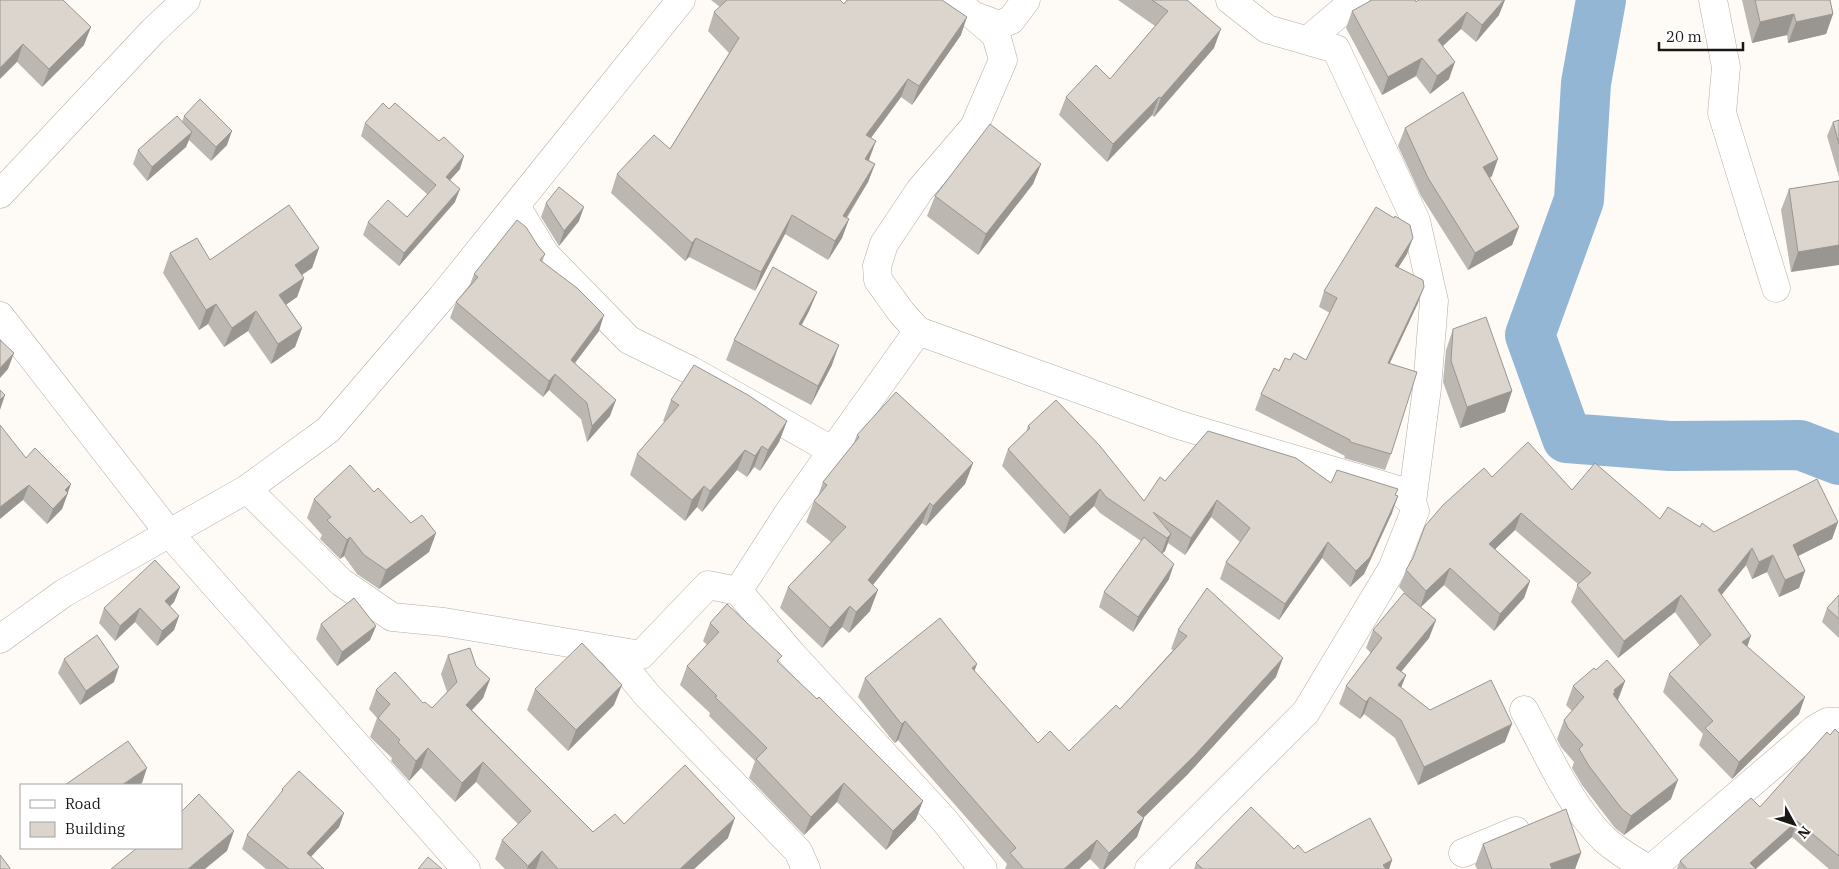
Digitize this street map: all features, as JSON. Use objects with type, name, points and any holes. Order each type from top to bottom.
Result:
[{"type":"street","points":[[0,194],[153,31],[186,0]]},
{"type":"street","points":[[0,639],[64,594],[169,532],[247,489],[328,430],[442,297],[681,0]]},
{"type":"street","points":[[955,0],[996,35],[1003,60],[974,127],[920,190],[884,244],[877,266],[878,280],[901,312],[918,331],[1179,425],[1398,490],[1412,502]]},
{"type":"street","points":[[977,17],[999,25],[1011,20],[1026,0]]},
{"type":"street","points":[[1148,869],[1306,712],[1392,569],[1415,511],[1412,502],[1427,388],[1434,301],[1416,221],[1336,49],[1267,29],[1230,0]]},
{"type":"street","points":[[1308,40],[1355,0]]},
{"type":"street","points":[[1713,0],[1726,66],[1722,113],[1776,288]]},
{"type":"street","points":[[516,206],[545,254],[629,340],[692,371],[833,451]]},
{"type":"street","points":[[0,316],[169,532],[466,869]]},
{"type":"street","points":[[738,591],[789,512],[918,331]]},
{"type":"street","points":[[247,489],[341,582],[392,617],[444,622],[642,655],[708,585],[738,591],[790,652],[945,821],[983,869]]},
{"type":"street","points":[[610,650],[647,695],[798,851],[806,869]]},
{"type":"street","points":[[1524,710],[1575,806],[1605,839],[1626,856],[1649,869],[1815,729],[1827,722],[1837,722],[1839,724]]},
{"type":"street","points":[[1463,853],[1575,806]]},
{"type":"building","points":[[0,0],[63,0],[91,27],[49,69],[23,44],[0,68]]},
{"type":"building","points":[[727,0],[840,0],[844,4],[847,0],[942,0],[967,17],[919,86],[908,79],[866,135],[876,141],[865,159],[875,164],[843,216],[849,219],[835,241],[792,215],[761,272],[696,238],[692,243],[617,174],[654,135],[670,149],[739,38],[714,12]]},
{"type":"building","points":[[1152,0],[1187,0],[1221,29],[1161,98],[1159,97],[1113,144],[1066,97],[1096,65],[1110,79],[1168,11]]},
{"type":"building","points":[[1372,0],[1415,0],[1416,2],[1418,0],[1504,0],[1482,25],[1467,12],[1438,40],[1455,62],[1437,76],[1422,58],[1388,77],[1352,11]]},
{"type":"building","points":[[1755,0],[1830,0],[1833,14],[1796,22],[1794,14],[1760,22]]},
{"type":"building","points":[[1463,92],[1498,159],[1483,167],[1519,227],[1475,253],[1428,178],[1405,128]]},
{"type":"building","points":[[200,99],[232,131],[216,147],[184,116]]},
{"type":"building","points":[[383,103],[389,109],[395,103],[439,141],[444,137],[464,156],[446,177],[460,189],[404,253],[368,222],[388,200],[407,217],[436,185],[365,123]]},
{"type":"building","points":[[177,116],[192,132],[152,167],[138,150]]},
{"type":"building","points":[[1839,120],[1839,144],[1833,122]]},
{"type":"building","points":[[990,124],[1041,164],[986,234],[935,196]]},
{"type":"building","points":[[1839,181],[1839,245],[1798,252],[1789,189]]},
{"type":"building","points":[[559,187],[584,207],[564,231],[546,203]]},
{"type":"building","points":[[289,205],[319,248],[295,265],[304,278],[279,295],[302,328],[278,344],[256,311],[232,328],[216,304],[206,310],[170,253],[197,238],[210,260]]},
{"type":"building","points":[[1376,207],[1410,225],[1413,238],[1395,266],[1423,280],[1424,287],[1388,363],[1417,372],[1391,454],[1350,442],[1350,440],[1261,394],[1274,368],[1279,371],[1285,358],[1290,360],[1294,353],[1306,360],[1337,298],[1324,291]]},
{"type":"building","points":[[517,220],[526,227],[545,254],[540,260],[577,288],[604,315],[571,360],[616,400],[592,426],[587,403],[555,374],[549,381],[456,302],[478,277],[474,274]]},
{"type":"building","points":[[773,267],[817,292],[799,324],[839,345],[818,386],[734,340]]},
{"type":"building","points":[[1486,317],[1512,391],[1467,407],[1451,361],[1453,329]]},
{"type":"building","points":[[0,340],[14,353],[0,368]]},
{"type":"building","points":[[694,365],[748,395],[787,421],[768,450],[762,446],[755,456],[745,450],[710,491],[704,486],[692,500],[637,454],[679,405],[671,400]]},
{"type":"building","points":[[0,390],[5,395],[0,400]]},
{"type":"building","points":[[896,392],[973,463],[933,506],[930,503],[868,580],[878,590],[856,612],[850,606],[830,628],[788,587],[846,527],[814,501],[827,485],[823,482],[859,437],[857,435]]},
{"type":"building","points":[[1056,400],[1100,446],[1144,501],[1160,477],[1165,481],[1208,431],[1296,458],[1331,483],[1337,470],[1398,489],[1395,495],[1398,496],[1370,557],[1356,571],[1328,542],[1285,604],[1226,562],[1250,528],[1217,500],[1191,538],[1153,512],[1171,534],[1167,538],[1106,497],[1100,489],[1070,517],[1008,449],[1030,428],[1028,426]]},
{"type":"building","points":[[0,425],[26,458],[35,448],[71,484],[65,490],[68,493],[53,509],[29,485],[0,507]]},
{"type":"building","points":[[1528,442],[1572,490],[1595,463],[1660,519],[1668,507],[1700,527],[1702,523],[1714,532],[1817,479],[1838,522],[1793,545],[1805,571],[1785,580],[1773,555],[1759,562],[1752,548],[1718,590],[1751,636],[1742,642],[1805,697],[1739,762],[1705,728],[1713,721],[1669,674],[1711,635],[1681,595],[1624,641],[1577,585],[1591,573],[1521,513],[1489,544],[1530,581],[1500,614],[1450,568],[1426,591],[1406,570],[1413,558],[1425,526],[1443,505],[1484,468],[1492,477]]},
{"type":"building","points":[[350,465],[374,492],[378,488],[411,523],[422,515],[436,533],[386,570],[364,555],[350,537],[347,540],[327,520],[331,517],[314,499]]},
{"type":"building","points":[[1144,537],[1174,564],[1138,617],[1104,592]]},
{"type":"building","points":[[155,560],[180,587],[165,601],[179,616],[162,631],[140,608],[120,626],[104,608]]},
{"type":"building","points":[[1207,588],[1283,658],[1195,755],[1137,812],[1144,818],[1109,853],[1097,840],[1064,869],[1024,869],[1010,853],[1016,848],[905,721],[902,724],[899,721],[865,678],[940,618],[977,664],[972,668],[1038,743],[1050,731],[1069,751],[1116,705],[1120,709],[1187,636],[1178,630]]},
{"type":"building","points":[[1404,593],[1436,620],[1396,668],[1406,675],[1398,685],[1430,710],[1491,680],[1512,724],[1424,767],[1401,720],[1370,697],[1366,702],[1346,686],[1382,638],[1373,630]]},
{"type":"building","points":[[1839,595],[1839,619],[1827,608]]},
{"type":"building","points":[[354,598],[376,626],[342,652],[321,624]]},
{"type":"building","points":[[727,604],[782,656],[777,661],[817,699],[819,697],[923,801],[893,831],[844,783],[811,817],[756,759],[767,748],[715,697],[717,696],[687,666],[719,632],[710,623]]},
{"type":"building","points":[[97,635],[119,667],[86,691],[64,659]]},
{"type":"building","points":[[582,643],[622,685],[576,730],[535,689]]},
{"type":"building","points":[[470,648],[476,666],[490,679],[466,705],[593,832],[615,814],[624,824],[685,765],[735,818],[680,869],[558,869],[542,851],[528,866],[502,840],[531,811],[483,762],[462,783],[428,748],[416,761],[398,742],[400,740],[378,718],[390,704],[376,690],[395,672],[423,703],[425,702],[432,708],[457,682],[448,655]]},
{"type":"building","points":[[1607,660],[1625,681],[1614,690],[1613,694],[1678,780],[1631,816],[1622,809],[1589,766],[1579,749],[1583,745],[1568,728],[1564,720],[1584,697],[1573,686],[1594,668],[1596,670]]},
{"type":"building","points":[[1835,729],[1839,733],[1839,856],[1797,821],[1750,863],[1756,869],[1687,869],[1680,861],[1751,798],[1760,807],[1827,732],[1830,735]]},
{"type":"building","points":[[128,741],[147,768],[123,784],[66,784]]},
{"type":"building","points":[[299,771],[344,813],[307,853],[324,869],[289,869],[247,835],[282,789]]},
{"type":"building","points":[[199,794],[234,831],[188,869],[111,869],[136,849],[182,849],[182,811]]},
{"type":"building","points":[[1251,807],[1294,849],[1298,845],[1305,853],[1370,818],[1392,860],[1383,865],[1386,869],[1203,869],[1196,863]]},
{"type":"building","points":[[1566,809],[1581,853],[1550,864],[1552,869],[1492,869],[1483,844]]},
{"type":"building","points":[[0,855],[10,868],[9,869],[0,869]]},
{"type":"building","points":[[428,857],[442,869],[418,869]]},
{"type":"waterway","points":[[1601,0],[1586,83],[1579,200],[1530,335],[1567,438],[1670,446],[1800,445],[1839,460]]}]
